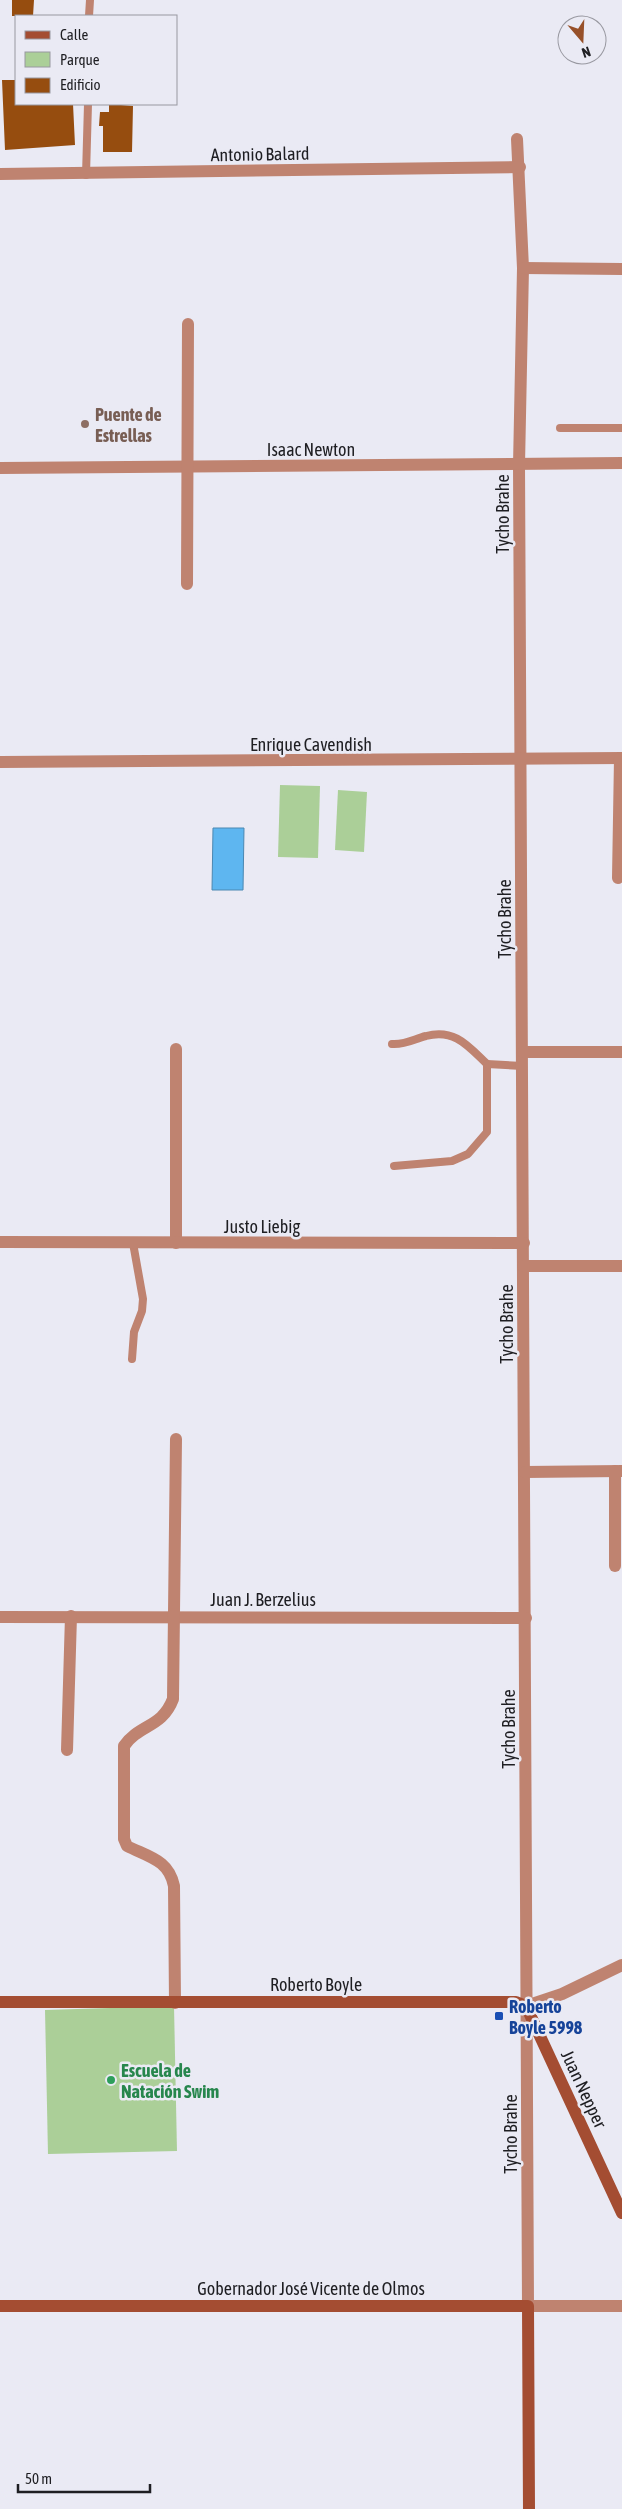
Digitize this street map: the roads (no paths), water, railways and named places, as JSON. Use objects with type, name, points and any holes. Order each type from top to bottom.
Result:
[{"type":"main road","name":"Roberto Boyle","points":[[0,2002],[175,2003],[501,2000],[516,2002],[526,2006]]},
{"type":"main road","name":"Juan Nepper","points":[[526,2006],[622,2213]]},
{"type":"main road","name":"Gobernador José Vicente de Olmos","points":[[0,2306],[528,2306]]},
{"type":"main road","name":"Tycho Brahe","points":[[528,2306],[528,2509]]},
{"type":"street","name":"Tycho Brahe","points":[[517,140],[520,167],[523,268],[519,465],[528,2306]]},
{"type":"street","name":"Antonio Balard","points":[[0,174],[86,175],[520,167]]},
{"type":"street","points":[[523,268],[622,269]]},
{"type":"street","points":[[187,584],[188,324]]},
{"type":"street","name":"Isaac Newton","points":[[0,468],[622,463]]},
{"type":"street","points":[[618,878],[621,758]]},
{"type":"street","name":"Enrique Cavendish","points":[[0,762],[521,761],[621,758]]},
{"type":"street","points":[[176,1049],[176,1243]]},
{"type":"street","points":[[523,1052],[622,1052]]},
{"type":"street","name":"Justo Liebig","points":[[0,1242],[524,1243]]},
{"type":"street","points":[[524,1266],[622,1266]]},
{"type":"street","points":[[175,2003],[174,1886],[172,1873],[166,1866],[127,1846],[124,1839],[124,1746],[129,1738],[168,1713],[173,1699],[176,1439]]},
{"type":"street","points":[[525,1472],[619,1471],[615,1566]]},
{"type":"street","points":[[67,1750],[71,1616]]},
{"type":"street","name":"Juan J. Berzelius","points":[[0,1617],[526,1618]]},
{"type":"street","points":[[526,2006],[562,1994],[622,1965]]},
{"type":"street","name":"Gobernador José Vicente de Olmos","points":[[528,2306],[622,2306]]},
{"type":"lane","points":[[89,15],[90,0]]},
{"type":"lane","points":[[86,175],[88,105]]},
{"type":"lane","points":[[560,428],[622,428]]},
{"type":"lane","points":[[392,1044],[402,1045],[427,1036],[454,1036],[464,1041],[488,1064],[523,1066]]},
{"type":"lane","points":[[394,1166],[452,1161],[468,1154],[487,1132],[488,1064]]},
{"type":"lane","points":[[132,1359],[134,1332],[142,1311],[143,1299],[133,1243]]},
{"type":"water","points":[[213,828],[244,828],[243,890],[212,890]]},
{"type":"place","name":"Puente de Estrellas","points":[[85,424]]},
{"type":"place","name":"Roberto Boyle 5998","points":[[499,2016]]},
{"type":"place","name":"Escuela de Natación Swim","points":[[111,2080]]}]
